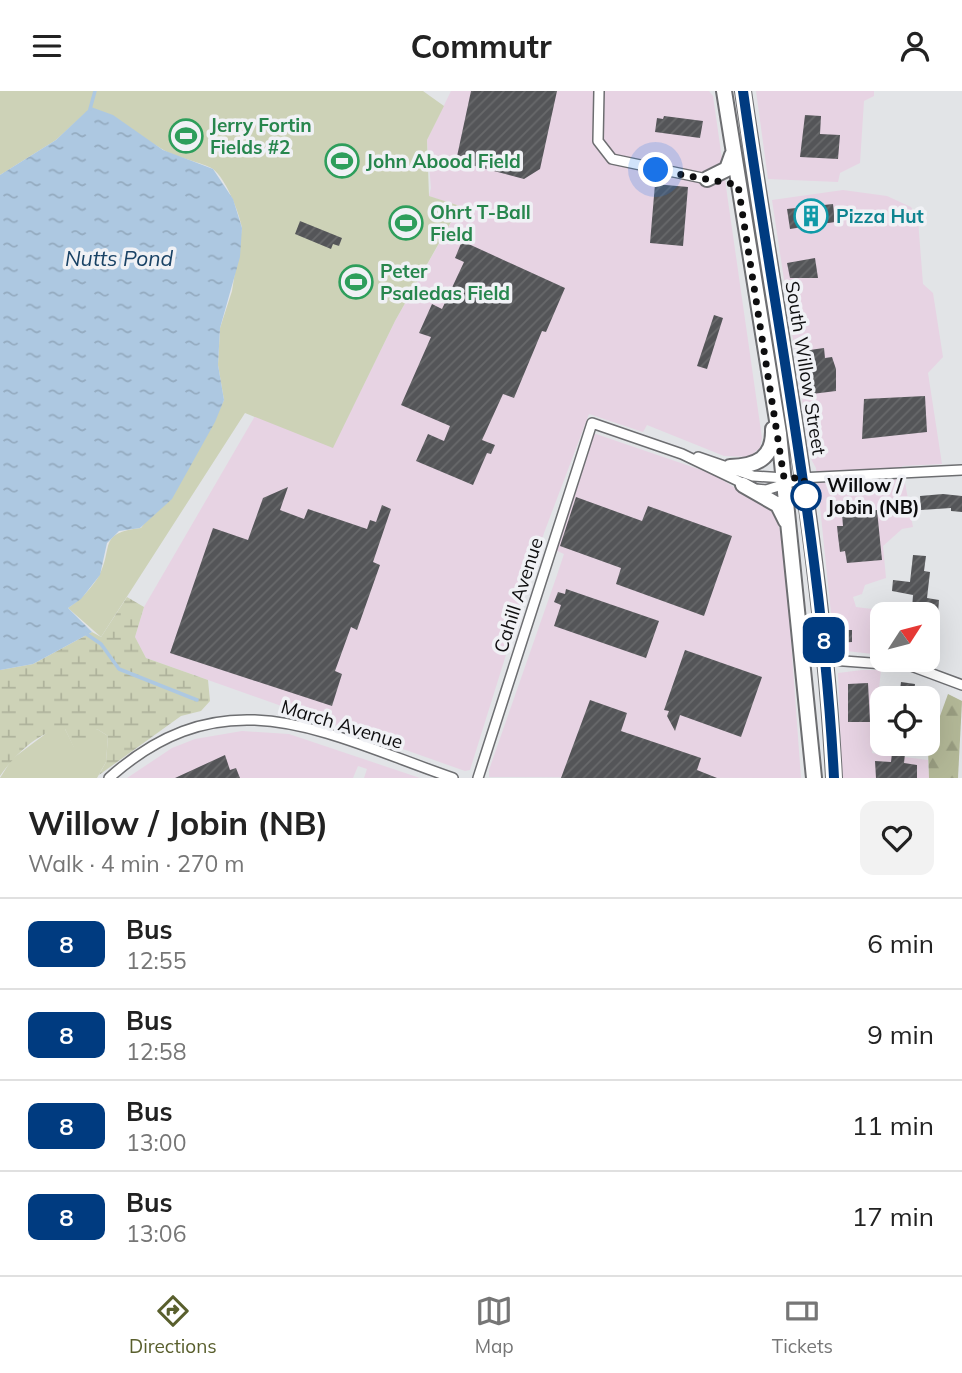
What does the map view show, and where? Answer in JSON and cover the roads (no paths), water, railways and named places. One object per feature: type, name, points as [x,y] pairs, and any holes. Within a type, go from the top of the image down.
[{"type":"main road","name":"South Willow Street","points":[[724,91],[785,482],[814,778]]},
{"type":"main road","name":"South Willow Street","points":[[743,91],[804,478],[827,661],[834,778]]},
{"type":"main road","points":[[707,179],[730,166],[732,147]]},
{"type":"main road","points":[[707,179],[738,185]]},
{"type":"main road","points":[[730,467],[756,464],[769,451],[773,435],[772,389]]},
{"type":"main road","points":[[743,485],[782,509],[791,540]]},
{"type":"street","points":[[599,91],[598,141],[611,159],[707,179]]},
{"type":"street","name":"Cahill Avenue","points":[[478,778],[592,423],[682,454]]},
{"type":"street","points":[[682,454],[743,485],[766,490],[804,478],[962,470]]},
{"type":"street","points":[[682,454],[753,476],[785,482]]},
{"type":"street","points":[[804,658],[874,661],[911,666],[962,685]]},
{"type":"street","name":"March Avenue","points":[[110,778],[149,747],[170,735],[194,726],[243,718],[292,723],[453,778]]},
{"type":"water","name":"Nutts Pond","points":[[91,107],[113,115],[163,150],[213,169],[233,199],[242,228],[240,257],[220,328],[218,365],[224,400],[215,422],[172,499],[140,528],[119,531],[107,543],[100,575],[81,599],[68,608],[92,632],[33,664],[0,670],[0,175],[56,140]]},
{"type":"waterway","points":[[90,109],[95,91]]},
{"type":"waterway","points":[[85,633],[101,644],[119,669],[197,700]]},
{"type":"place","name":"Jerry Fortin Fields #2","points":[[186,136]]},
{"type":"place","name":"John Abood Field","points":[[342,161]]},
{"type":"place","name":"Pizza Hut","points":[[811,216]]},
{"type":"place","name":"Ohrt T-Ball Field","points":[[406,223]]},
{"type":"place","name":"Peter Psaledas Field","points":[[356,282]]},
{"type":"place","name":"Willow / Jobin (NB)","points":[[806,496]]}]
